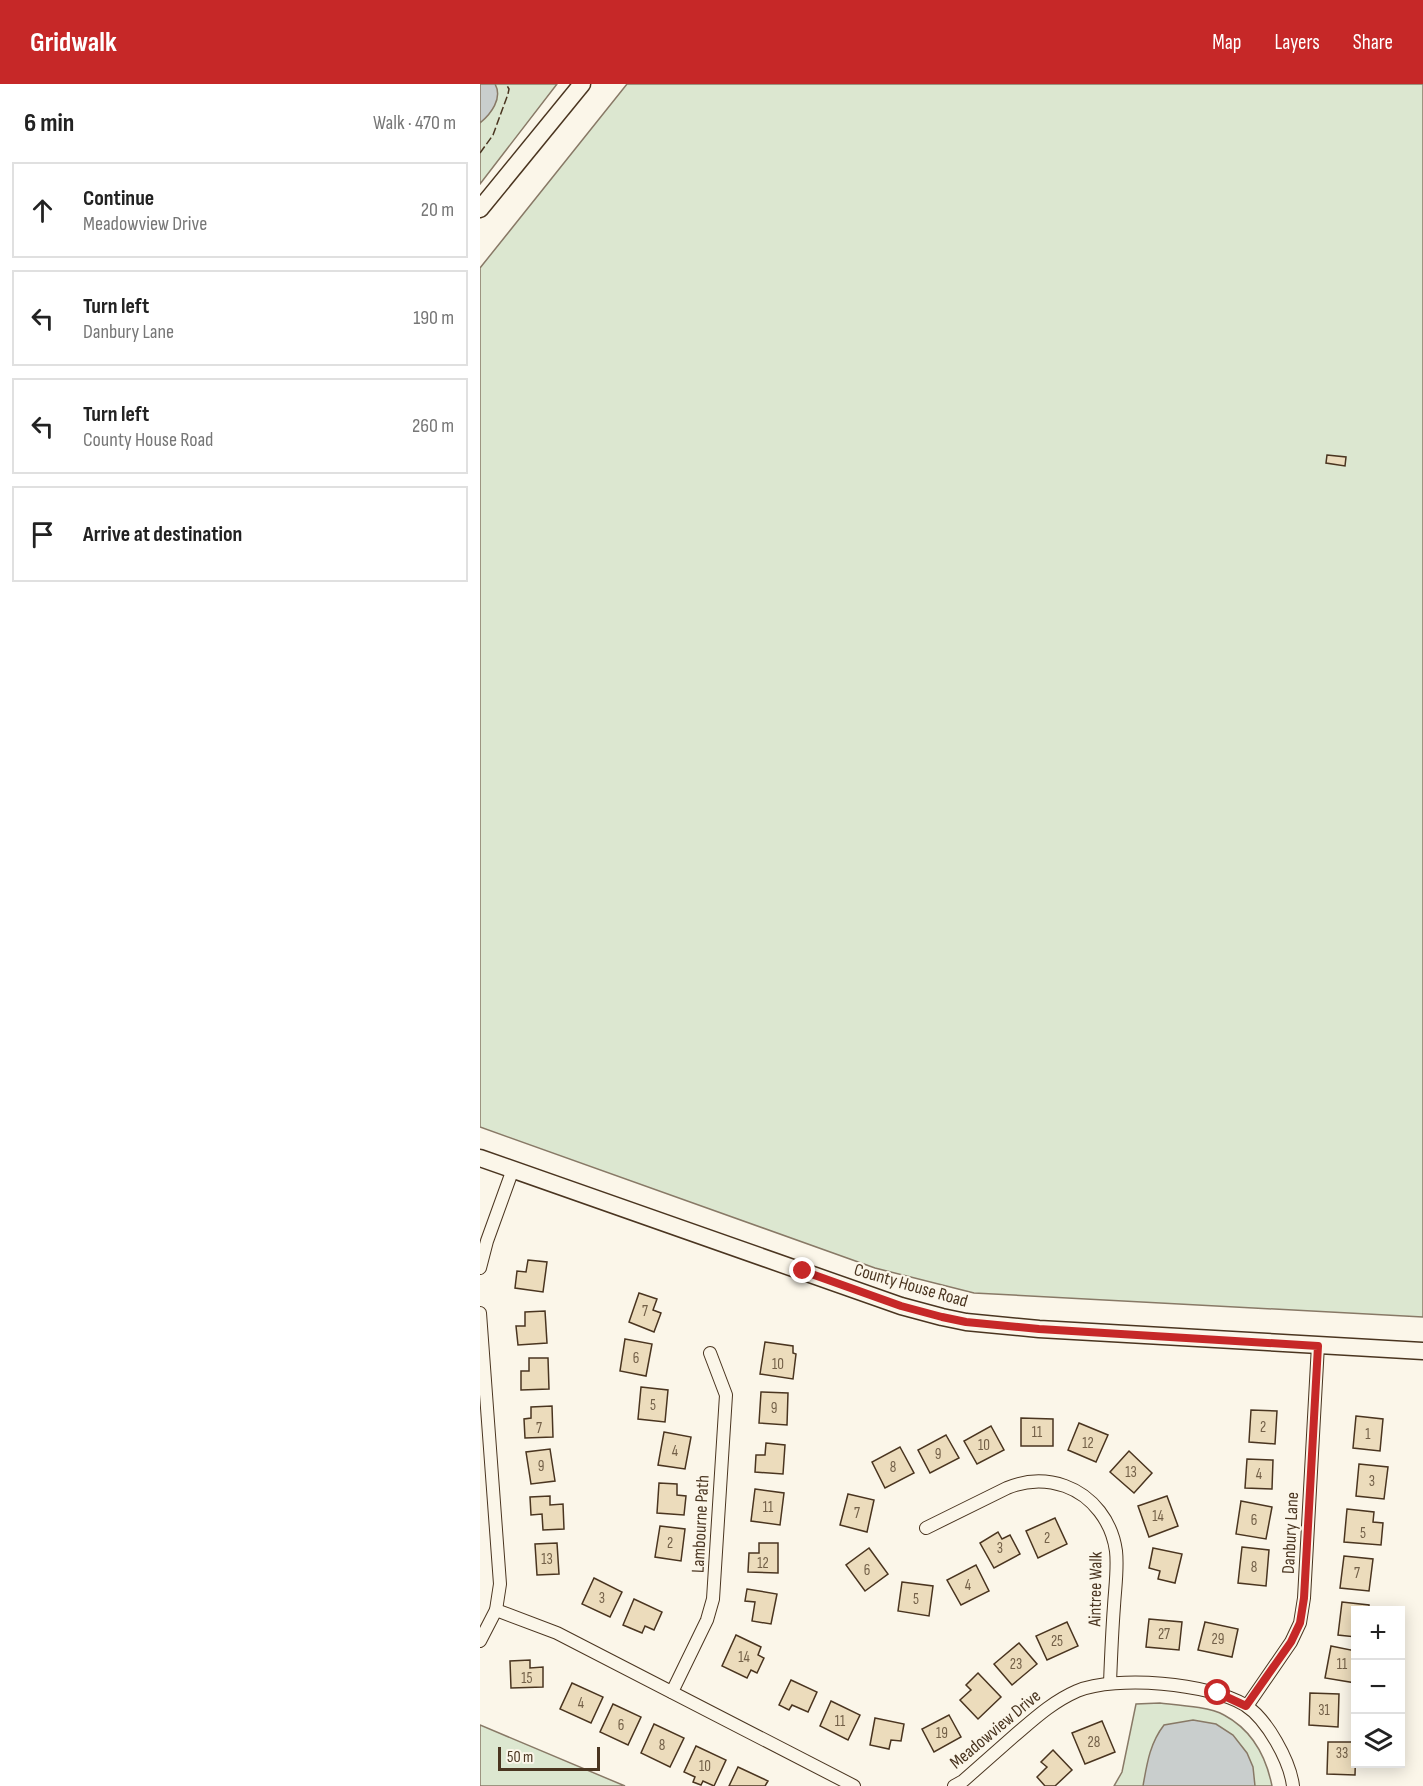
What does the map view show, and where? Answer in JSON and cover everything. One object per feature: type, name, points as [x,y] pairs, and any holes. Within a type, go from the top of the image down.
[{"type":"street","points":[[480,209],[582,84]]},
{"type":"street","name":"County House Road","points":[[480,1158],[901,1306],[966,1322],[1423,1351]]},
{"type":"street","points":[[480,1269],[487,1241],[513,1169]]},
{"type":"street","points":[[480,1312],[500,1584],[496,1610],[480,1641]]},
{"type":"street","name":"Danbury Lane","points":[[1246,1706],[1291,1642],[1300,1623],[1304,1598],[1318,1346]]},
{"type":"street","name":"Lambourne Path","points":[[672,1692],[707,1620],[713,1599],[726,1395],[710,1353]]},
{"type":"street","name":"Aintree Walk","points":[[926,1528],[1007,1488],[1031,1481],[1058,1484],[1073,1489],[1089,1500],[1108,1526],[1116,1552],[1110,1683]]},
{"type":"street","points":[[496,1610],[558,1633],[855,1786]]},
{"type":"street","name":"Meadowview Drive","points":[[954,1786],[963,1781],[1051,1704],[1079,1690],[1110,1683],[1143,1683],[1218,1693],[1246,1706],[1268,1728],[1284,1757],[1293,1786]]},
{"type":"green space","points":[[480,84],[557,84],[480,184]]},
{"type":"green space","points":[[627,84],[1423,84],[1423,1317],[974,1293],[875,1268],[480,1127],[480,268]]},
{"type":"green space","points":[[1160,1703],[1211,1710],[1234,1721],[1250,1736],[1262,1754],[1272,1786],[1114,1786],[1122,1772],[1136,1704]]},
{"type":"green space","points":[[480,1725],[625,1786],[480,1786]]},
{"type":"shaded area","points":[[480,84],[495,84],[498,95],[492,110],[480,123]]},
{"type":"shaded area","points":[[1193,1720],[1216,1724],[1233,1735],[1247,1753],[1253,1767],[1255,1786],[1143,1786],[1152,1746],[1164,1725]]},
{"type":"building","points":[[1327,455],[1346,457],[1345,466],[1326,463]]},
{"type":"building","points":[[528,1260],[547,1262],[543,1292],[515,1288],[517,1271],[526,1272]]},
{"type":"building","points":[[639,1293],[657,1299],[653,1310],[661,1313],[654,1332],[629,1322]]},
{"type":"building","points":[[545,1311],[547,1343],[518,1345],[516,1326],[525,1326],[525,1312]]},
{"type":"building","points":[[625,1339],[652,1344],[646,1376],[620,1371]]},
{"type":"building","points":[[765,1342],[793,1346],[793,1353],[796,1354],[793,1379],[760,1374]]},
{"type":"building","points":[[529,1358],[548,1358],[549,1389],[521,1390],[521,1371],[529,1371]]},
{"type":"building","points":[[641,1387],[668,1390],[665,1422],[638,1419]]},
{"type":"building","points":[[761,1392],[788,1393],[787,1425],[759,1423]]},
{"type":"building","points":[[552,1406],[553,1437],[525,1438],[524,1419],[531,1418],[531,1407]]},
{"type":"building","points":[[1251,1410],[1277,1411],[1275,1444],[1249,1442]]},
{"type":"building","points":[[1356,1416],[1383,1419],[1380,1451],[1353,1448]]},
{"type":"building","points":[[1021,1418],[1053,1419],[1053,1446],[1021,1446]]},
{"type":"building","points":[[1079,1423],[1108,1435],[1096,1462],[1068,1450]]},
{"type":"building","points":[[991,1426],[1004,1450],[977,1464],[964,1441]]},
{"type":"building","points":[[664,1432],[691,1437],[685,1469],[658,1465]]},
{"type":"building","points":[[946,1435],[959,1458],[930,1473],[918,1450]]},
{"type":"building","points":[[766,1443],[785,1445],[783,1474],[755,1472],[756,1455],[765,1455]]},
{"type":"building","points":[[900,1447],[914,1473],[885,1488],[872,1462]]},
{"type":"building","points":[[550,1449],[555,1481],[531,1484],[526,1452]]},
{"type":"building","points":[[1129,1451],[1152,1473],[1134,1493],[1110,1472]]},
{"type":"building","points":[[1247,1459],[1273,1460],[1272,1489],[1245,1488]]},
{"type":"building","points":[[1359,1464],[1388,1467],[1384,1499],[1356,1496]]},
{"type":"building","points":[[659,1483],[677,1484],[677,1495],[686,1496],[684,1515],[657,1513]]},
{"type":"building","points":[[755,1489],[784,1493],[780,1525],[751,1521]]},
{"type":"building","points":[[848,1494],[874,1500],[867,1532],[840,1525]]},
{"type":"building","points":[[550,1496],[550,1505],[563,1504],[564,1529],[543,1530],[542,1514],[531,1515],[530,1497]]},
{"type":"building","points":[[1167,1496],[1178,1526],[1149,1537],[1138,1506]]},
{"type":"building","points":[[1241,1501],[1272,1507],[1266,1539],[1236,1534]]},
{"type":"building","points":[[1347,1509],[1374,1512],[1373,1522],[1383,1523],[1381,1545],[1344,1542]]},
{"type":"building","points":[[1055,1518],[1067,1544],[1038,1558],[1026,1531]]},
{"type":"building","points":[[660,1526],[685,1529],[681,1561],[655,1557]]},
{"type":"building","points":[[998,1532],[1002,1539],[1010,1535],[1020,1554],[994,1568],[980,1543]]},
{"type":"building","points":[[557,1543],[559,1574],[537,1575],[535,1544]]},
{"type":"building","points":[[759,1543],[778,1543],[778,1573],[748,1572],[749,1553],[759,1553]]},
{"type":"building","points":[[1242,1547],[1269,1550],[1266,1586],[1238,1583]]},
{"type":"building","points":[[869,1548],[888,1574],[865,1591],[846,1565]]},
{"type":"building","points":[[1153,1548],[1182,1554],[1175,1583],[1158,1579],[1160,1571],[1149,1568]]},
{"type":"building","points":[[1344,1556],[1373,1559],[1369,1591],[1340,1588]]},
{"type":"building","points":[[976,1565],[989,1591],[961,1605],[947,1580]]},
{"type":"building","points":[[594,1578],[622,1592],[610,1617],[582,1604]]},
{"type":"building","points":[[902,1582],[933,1586],[929,1616],[898,1611]]},
{"type":"building","points":[[747,1589],[777,1594],[771,1624],[752,1621],[755,1602],[745,1601]]},
{"type":"building","points":[[634,1599],[662,1612],[654,1630],[645,1626],[642,1633],[623,1625]]},
{"type":"building","points":[[1342,1602],[1369,1605],[1351,1606],[1351,1636],[1338,1635]]},
{"type":"building","points":[[1149,1619],[1182,1622],[1179,1650],[1146,1647]]},
{"type":"building","points":[[1067,1622],[1078,1646],[1047,1660],[1036,1636]]},
{"type":"building","points":[[1205,1622],[1238,1629],[1232,1657],[1198,1650]]},
{"type":"building","points":[[736,1635],[761,1647],[758,1655],[764,1658],[757,1673],[751,1670],[747,1678],[722,1666]]},
{"type":"building","points":[[1019,1643],[1037,1664],[1012,1685],[994,1664]]},
{"type":"building","points":[[1331,1646],[1351,1650],[1351,1682],[1325,1678]]},
{"type":"building","points":[[530,1660],[530,1668],[543,1667],[543,1687],[511,1688],[510,1661]]},
{"type":"building","points":[[978,1673],[1001,1697],[978,1719],[960,1700],[971,1690],[966,1685]]},
{"type":"building","points":[[791,1680],[817,1692],[808,1712],[792,1705],[789,1710],[779,1705]]},
{"type":"building","points":[[572,1683],[603,1697],[591,1723],[560,1709]]},
{"type":"building","points":[[1310,1693],[1339,1694],[1338,1727],[1309,1725]]},
{"type":"building","points":[[831,1701],[860,1715],[848,1740],[820,1726]]},
{"type":"building","points":[[613,1704],[641,1717],[628,1745],[600,1732]]},
{"type":"building","points":[[949,1715],[961,1737],[934,1752],[922,1729]]},
{"type":"building","points":[[875,1718],[904,1724],[901,1741],[891,1740],[889,1749],[870,1745]]},
{"type":"building","points":[[1102,1721],[1115,1752],[1085,1764],[1072,1733]]},
{"type":"building","points":[[654,1724],[684,1738],[670,1767],[641,1753]]},
{"type":"building","points":[[1328,1742],[1351,1742],[1351,1768],[1355,1768],[1355,1775],[1327,1774]]},
{"type":"building","points":[[696,1746],[726,1760],[714,1786],[703,1781],[701,1785],[693,1782],[695,1777],[684,1772]]},
{"type":"building","points":[[1053,1750],[1072,1770],[1055,1786],[1045,1786],[1037,1777],[1047,1767],[1041,1762]]},
{"type":"building","points":[[738,1767],[768,1781],[765,1786],[729,1786]]},
{"type":"fence","points":[[480,153],[493,135],[508,94],[509,89],[506,84]]},
{"type":"route","points":[[803,1271],[901,1306],[966,1322],[1039,1329],[1318,1346],[1304,1598],[1300,1623],[1291,1642],[1246,1706],[1218,1693]]}]
